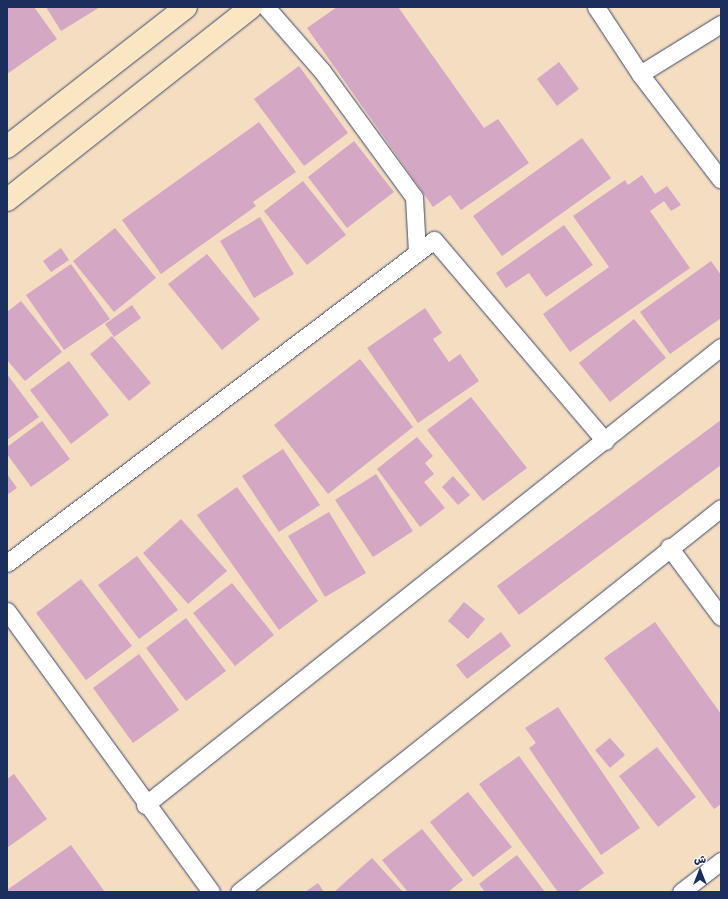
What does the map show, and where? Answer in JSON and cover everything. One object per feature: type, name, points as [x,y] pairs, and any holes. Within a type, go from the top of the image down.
[{"type":"street","points":[[7,147],[186,7]]},
{"type":"street","points":[[7,200],[251,7]]},
{"type":"street","points":[[266,7],[322,71],[414,197],[417,252]]},
{"type":"street","points":[[596,7],[640,74],[721,180]]},
{"type":"street","points":[[640,74],[721,24]]},
{"type":"street","points":[[7,563],[434,240],[605,441]]},
{"type":"street","points":[[146,805],[605,441],[721,347]]},
{"type":"street","points":[[239,892],[669,547],[721,508]]},
{"type":"street","points":[[669,547],[721,617]]},
{"type":"street","points":[[7,611],[146,805],[211,892]]},
{"type":"street","points":[[681,892],[721,861]]},
{"type":"building","points":[[7,7],[34,7],[57,39],[7,74]]},
{"type":"building","points":[[46,7],[100,7],[61,31]]},
{"type":"building","points":[[337,7],[398,7],[484,128],[498,119],[529,163],[461,210],[450,195],[433,207],[307,28]]},
{"type":"building","points":[[559,62],[579,89],[557,106],[537,79]]},
{"type":"building","points":[[299,66],[348,133],[304,166],[254,99]]},
{"type":"building","points":[[259,122],[296,172],[253,202],[256,206],[161,274],[122,220]]},
{"type":"building","points":[[582,138],[611,178],[502,256],[473,216]]},
{"type":"building","points":[[354,141],[394,192],[347,228],[308,177]]},
{"type":"building","points":[[642,175],[655,194],[667,186],[681,205],[671,211],[664,201],[650,211],[690,268],[570,352],[543,314],[609,267],[573,216],[625,180],[628,185]]},
{"type":"building","points":[[303,181],[346,235],[307,265],[264,211]]},
{"type":"building","points":[[260,217],[294,274],[254,298],[220,241]]},
{"type":"building","points":[[564,225],[593,265],[546,297],[529,273],[506,288],[496,273]]},
{"type":"building","points":[[115,228],[156,278],[114,312],[73,261]]},
{"type":"building","points":[[61,248],[69,260],[51,272],[43,261]]},
{"type":"building","points":[[207,254],[260,319],[222,350],[168,284]]},
{"type":"building","points":[[711,261],[721,275],[721,318],[670,354],[640,312]]},
{"type":"building","points":[[71,264],[110,319],[64,350],[26,295]]},
{"type":"building","points":[[21,301],[62,352],[25,381],[7,360],[7,312]]},
{"type":"building","points":[[132,305],[141,318],[114,337],[105,324]]},
{"type":"building","points":[[425,308],[442,333],[433,339],[449,362],[460,354],[479,381],[418,423],[367,348]]},
{"type":"building","points":[[634,319],[666,358],[610,402],[579,363]]},
{"type":"building","points":[[112,336],[151,383],[129,401],[90,354]]},
{"type":"building","points":[[360,359],[413,427],[328,494],[274,425]]},
{"type":"building","points":[[69,361],[109,415],[71,444],[30,390]]},
{"type":"building","points":[[7,374],[39,417],[7,440]]},
{"type":"building","points":[[471,397],[527,468],[483,501],[427,430]]},
{"type":"building","points":[[721,420],[721,465],[519,615],[497,586]]},
{"type":"building","points":[[42,421],[70,459],[31,487],[7,454],[7,447]]},
{"type":"building","points":[[417,437],[433,456],[425,463],[434,474],[424,482],[445,508],[420,527],[377,469]]},
{"type":"building","points":[[283,449],[320,505],[279,532],[242,476]]},
{"type":"building","points":[[7,474],[17,488],[7,495]]},
{"type":"building","points":[[376,474],[413,531],[373,557],[335,500]]},
{"type":"building","points":[[453,476],[470,495],[458,505],[442,487]]},
{"type":"building","points":[[237,487],[318,601],[279,630],[197,515]]},
{"type":"building","points":[[329,512],[366,573],[325,597],[288,536]]},
{"type":"building","points":[[181,519],[227,571],[188,604],[143,553]]},
{"type":"building","points":[[137,556],[178,610],[139,639],[98,585]]},
{"type":"building","points":[[81,579],[132,646],[86,680],[36,613]]},
{"type":"building","points":[[232,583],[274,635],[235,666],[193,613]]},
{"type":"building","points":[[464,602],[485,619],[468,639],[448,621]]},
{"type":"building","points":[[186,618],[226,671],[186,701],[146,648]]},
{"type":"building","points":[[655,622],[721,714],[721,804],[714,809],[604,658]]},
{"type":"building","points":[[501,632],[511,646],[467,679],[456,665]]},
{"type":"building","points":[[139,654],[179,710],[133,743],[93,688]]},
{"type":"building","points":[[558,707],[640,828],[601,855],[529,748],[536,743],[525,728]]},
{"type":"building","points":[[610,738],[625,755],[610,768],[595,750]]},
{"type":"building","points":[[657,747],[696,797],[658,827],[619,776]]},
{"type":"building","points":[[519,756],[604,873],[577,892],[558,892],[479,784]]},
{"type":"building","points":[[14,774],[47,819],[7,848],[7,779]]},
{"type":"building","points":[[468,792],[512,847],[473,877],[430,822]]},
{"type":"building","points":[[422,829],[463,880],[448,892],[408,892],[382,860]]},
{"type":"building","points":[[71,845],[105,892],[7,892],[7,890]]},
{"type":"building","points":[[517,855],[545,892],[485,892],[479,884]]},
{"type":"building","points":[[372,858],[403,892],[334,892]]},
{"type":"building","points":[[318,883],[324,892],[305,892]]}]
